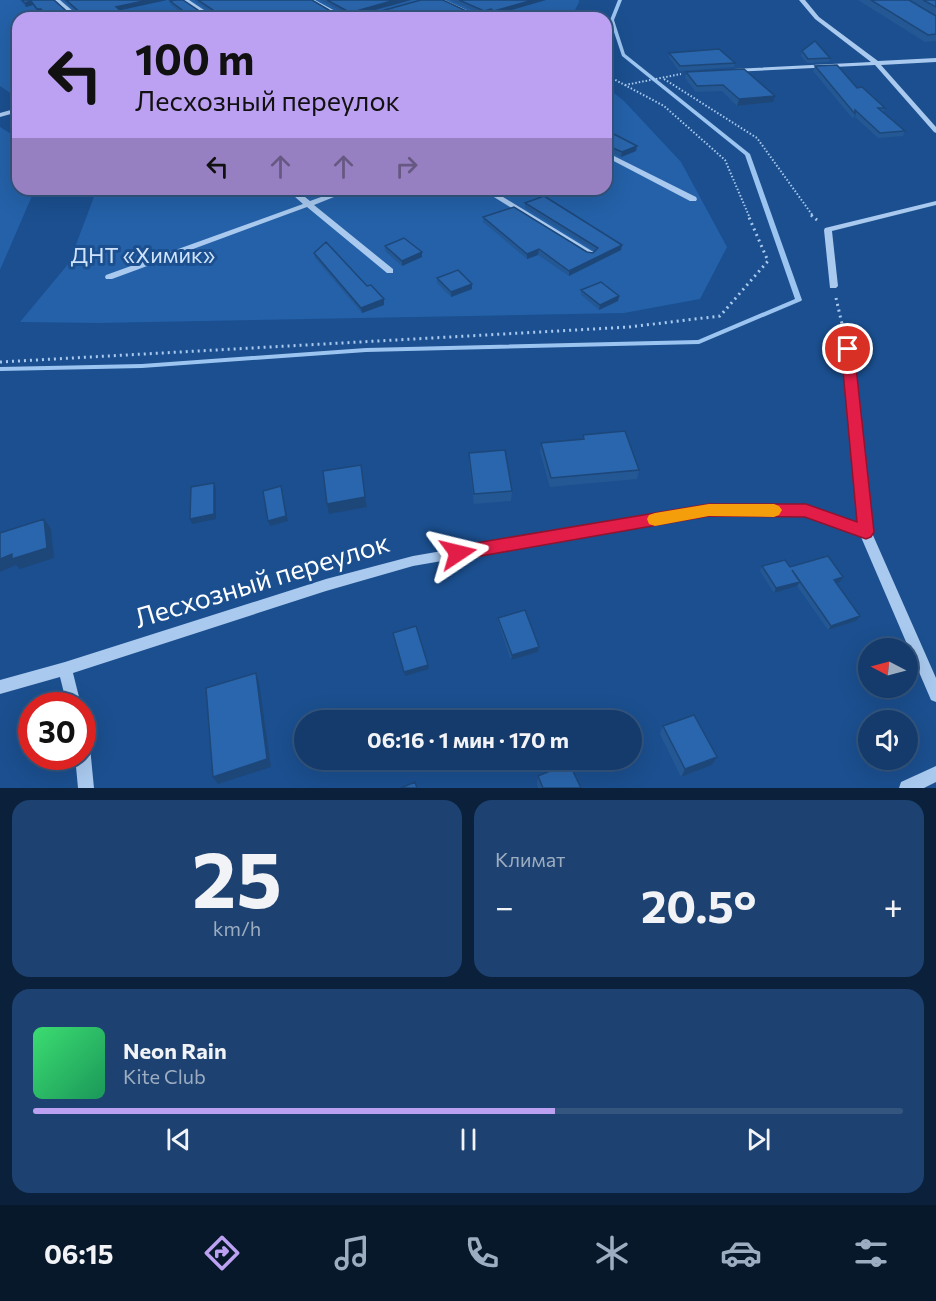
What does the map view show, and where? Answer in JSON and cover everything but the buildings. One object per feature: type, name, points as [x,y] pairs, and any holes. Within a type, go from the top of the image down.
[{"type":"street","points":[[57,0],[71,12]]},
{"type":"street","points":[[185,0],[204,12]]},
{"type":"street","points":[[311,0],[334,12]]},
{"type":"street","points":[[441,0],[468,12]]},
{"type":"street","points":[[802,0],[817,18],[876,63],[936,131]]},
{"type":"street","points":[[727,72],[936,60]]},
{"type":"street","points":[[612,157],[693,199]]},
{"type":"street","points":[[298,195],[390,271]]},
{"type":"street","points":[[109,277],[335,195]]},
{"type":"street","points":[[495,195],[591,254]]},
{"type":"street","points":[[833,286],[828,230],[936,203]]},
{"type":"street","points":[[848,349],[866,532],[936,695]]},
{"type":"street","name":"Лесхозный переулок","points":[[0,687],[65,669],[326,585],[413,561],[709,510],[806,510],[866,532]]},
{"type":"street","points":[[65,669],[71,692]]},
{"type":"street","points":[[84,770],[86,788]]},
{"type":"street","points":[[913,787],[936,774]]},
{"type":"path","points":[[625,85],[681,74]]},
{"type":"path","points":[[0,362],[629,327],[720,316],[768,261],[725,160],[664,106],[612,78]]},
{"type":"path","points":[[664,79],[757,138],[807,211],[828,230]]},
{"type":"path","points":[[833,286],[848,349]]},
{"type":"green space","points":[[0,0],[579,0],[574,12],[12,12],[12,94],[0,86]]},
{"type":"green space","name":"ДНТ «Химик»","points":[[612,92],[624,101],[681,162],[727,247],[700,299],[624,313],[99,323],[20,322],[69,263],[95,195],[612,195]]},
{"type":"green space","points":[[0,127],[12,134],[12,195],[32,195],[0,270]]},
{"type":"waterway","points":[[0,369],[142,366],[366,350],[699,342],[799,300],[747,154],[623,55],[612,20],[620,0]]},
{"type":"slow traffic","points":[[655,519],[709,510],[774,510]]},
{"type":"route","points":[[458,553],[709,510],[806,510],[866,532],[848,349]]}]
